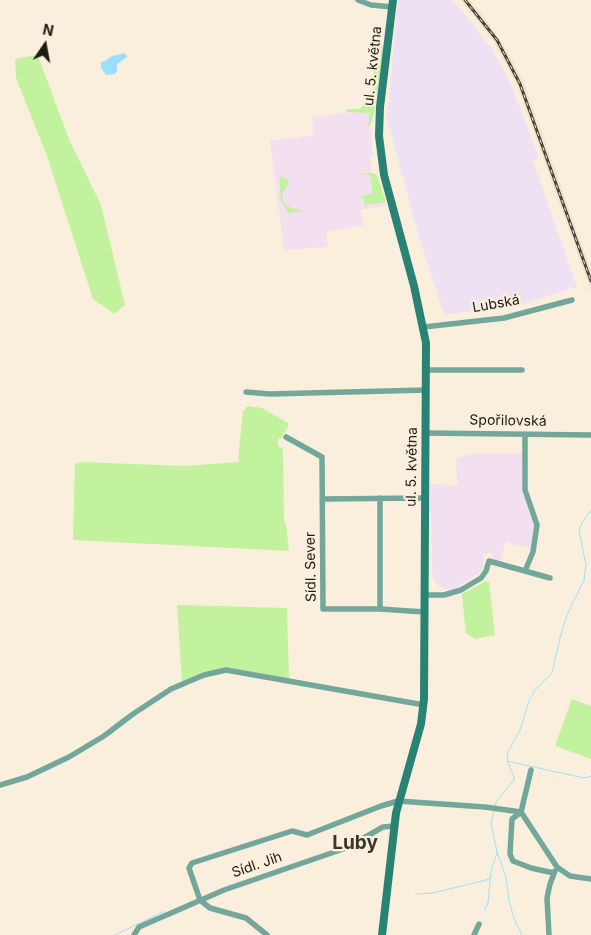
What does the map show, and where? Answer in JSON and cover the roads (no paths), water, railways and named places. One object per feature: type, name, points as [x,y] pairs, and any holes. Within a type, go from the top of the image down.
[{"type":"street","points":[[358,0],[371,5],[392,4]]},
{"type":"street","name":"ul. 5. května","points":[[382,935],[398,801],[421,724],[424,705],[426,370],[424,327],[384,175],[379,144],[379,118],[392,4]]},
{"type":"street","name":"Lubská","points":[[424,327],[504,318],[572,300]]},
{"type":"street","points":[[426,370],[522,370]]},
{"type":"street","points":[[246,392],[270,394],[426,390]]},
{"type":"street","name":"Spořilovská","points":[[425,433],[591,435]]},
{"type":"street","points":[[525,434],[524,490],[537,524],[533,552],[525,571]]},
{"type":"street","name":"Sídl. Sever","points":[[286,437],[322,457],[323,609],[380,609],[424,612]]},
{"type":"street","points":[[380,498],[380,609]]},
{"type":"street","points":[[322,499],[424,498]]},
{"type":"street","points":[[424,594],[444,595],[461,590],[481,578],[486,571],[489,561],[550,578]]},
{"type":"street","points":[[0,785],[27,777],[69,757],[104,736],[171,689],[204,674],[226,670],[424,705]]},
{"type":"street","points":[[531,770],[521,812],[556,870]]},
{"type":"street","points":[[267,935],[246,918],[210,908],[200,900],[189,868],[192,863],[292,831],[308,835],[398,801],[521,812]]},
{"type":"street","points":[[521,812],[512,819],[510,854],[513,861],[531,868],[556,870],[570,876],[591,879]]},
{"type":"street","name":"Sídl. Jih","points":[[134,935],[139,927],[200,900],[252,879],[346,848],[382,827],[394,826]]},
{"type":"street","points":[[549,935],[547,898],[556,870]]},
{"type":"street","points":[[474,935],[480,924]]},
{"type":"water","points":[[125,53],[127,57],[117,64],[115,74],[106,75],[101,68],[101,62],[112,56]]},
{"type":"waterway","points":[[495,807],[496,802],[514,780],[507,761],[508,752],[520,730],[529,701],[535,690],[552,673],[567,615],[584,580],[586,565],[579,531],[591,510]]},
{"type":"waterway","points":[[507,761],[584,778],[591,776]]},
{"type":"waterway","points":[[494,811],[491,823],[497,852],[506,877],[509,901],[515,921],[522,935]]},
{"type":"waterway","points":[[485,910],[488,903],[491,872],[497,852]]},
{"type":"waterway","points":[[416,894],[433,893],[490,879]]},
{"type":"waterway","points":[[115,935],[163,912]]},
{"type":"railway","points":[[465,0],[497,40],[520,84],[591,281]]},
{"type":"district","name":"Luby","points":[[355,843]]}]
